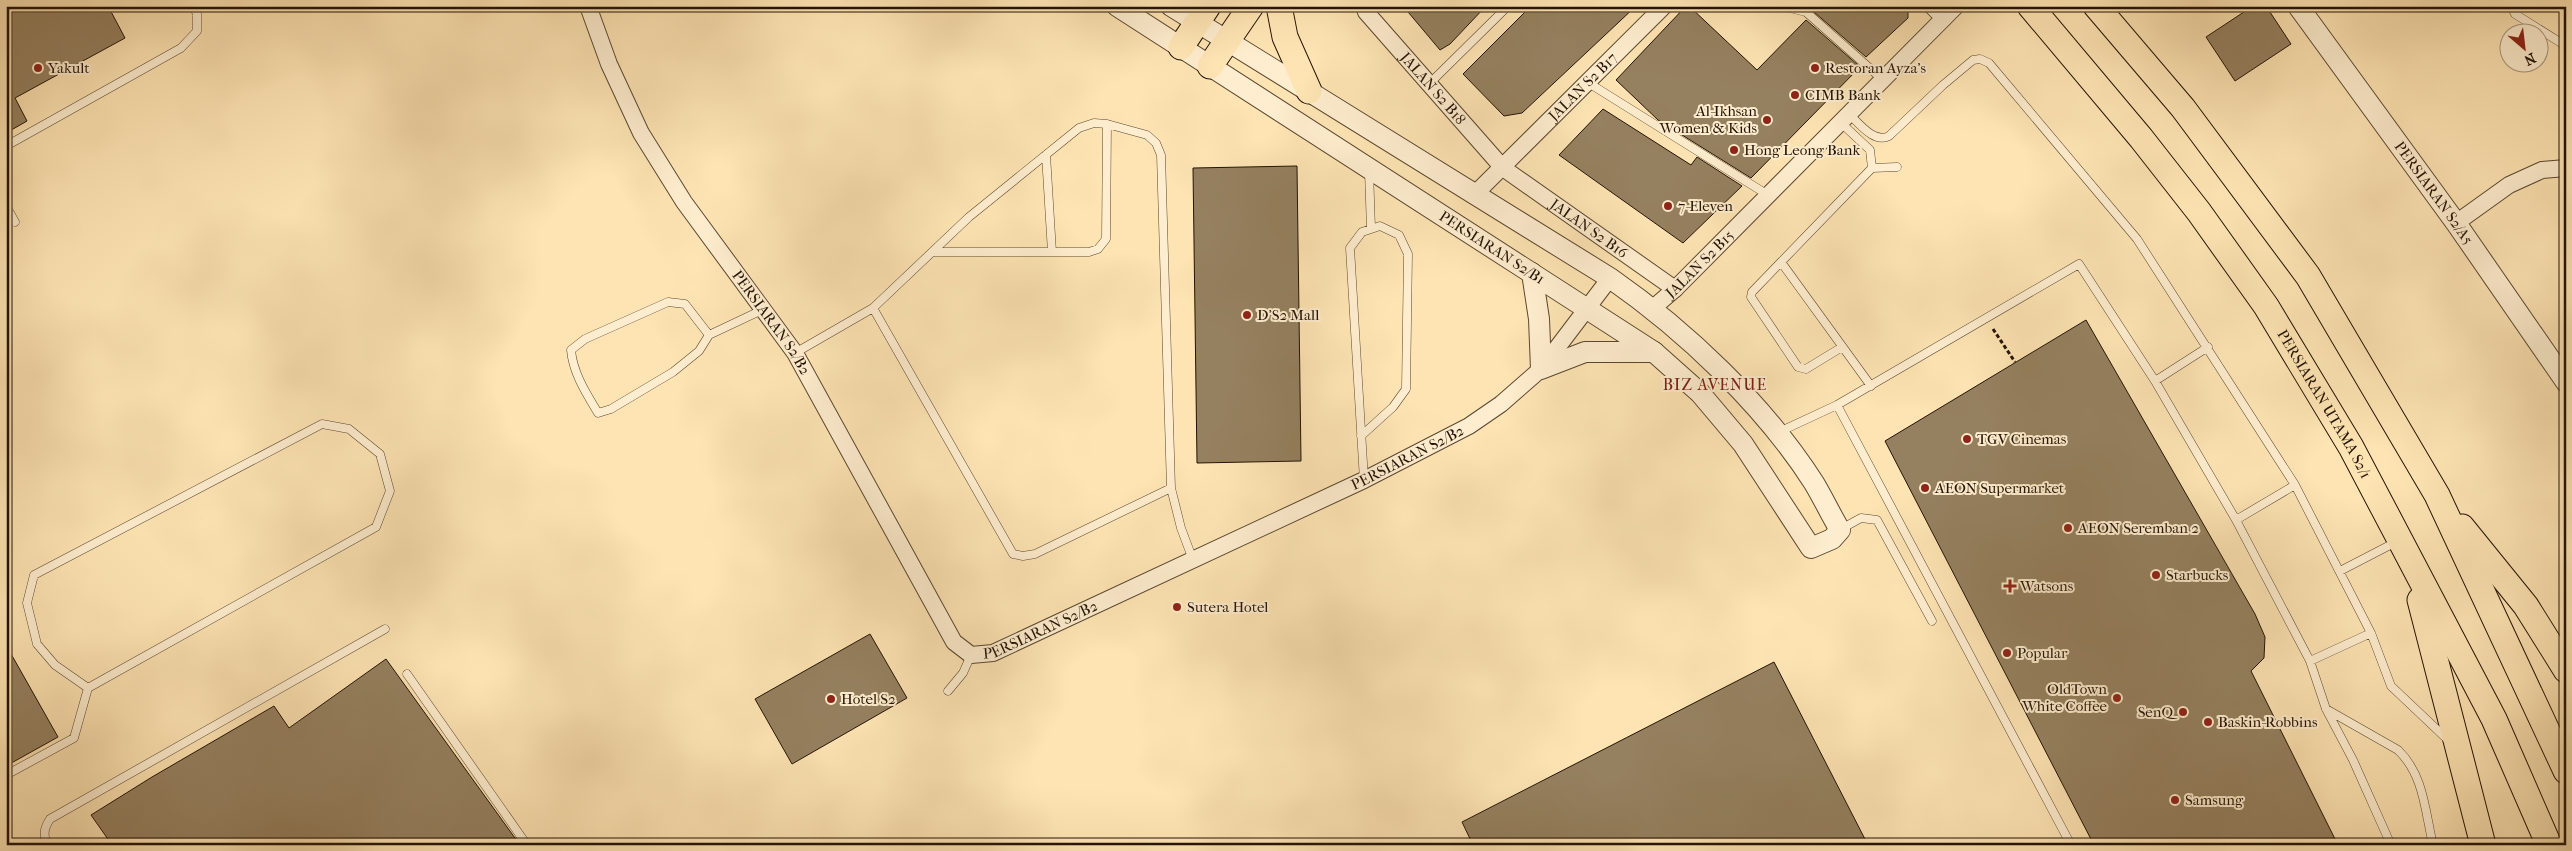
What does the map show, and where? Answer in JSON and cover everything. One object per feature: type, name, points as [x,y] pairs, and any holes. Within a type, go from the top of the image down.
[{"type":"main road","points":[[1210,66],[1251,6]]},
{"type":"main road","points":[[1279,6],[1285,37],[1309,91]]},
{"type":"main road","name":"PERSIARAN UTAMA S2/1","points":[[2030,6],[2147,146],[2199,212],[2266,306],[2351,448],[2405,550],[2494,719],[2550,845]]},
{"type":"main road","points":[[2096,6],[2182,108],[2308,276],[2437,495],[2566,771]]},
{"type":"main road","points":[[1181,47],[1203,14]]},
{"type":"main road","points":[[2437,495],[2526,606],[2566,670]]},
{"type":"main road","points":[[2405,550],[2483,845]]},
{"type":"street","name":"PERSIARAN S2/B2","points":[[588,6],[609,64],[641,132],[684,202],[796,353],[954,642],[972,656],[992,652],[1193,560],[1364,480],[1469,426],[1501,404],[1541,369],[1610,278]]},
{"type":"street","name":"PERSIARAN S2/B1","points":[[1118,6],[1654,352],[1700,393],[1743,444],[1811,548],[1832,539],[1840,530]]},
{"type":"street","points":[[1171,6],[1203,14],[1227,41],[1610,278],[1653,308],[1729,381],[1777,433],[1813,483],[1840,530]]},
{"type":"street","name":"JALAN S2 B18","points":[[1364,6],[1366,12],[1503,168]]},
{"type":"street","name":"JALAN S2 B17","points":[[1475,194],[1664,6]]},
{"type":"street","points":[[1932,6],[1944,18]]},
{"type":"street","name":"JALAN S2 B15","points":[[1653,308],[1675,289],[1956,6]]},
{"type":"street","name":"PERSIARAN S2/A5","points":[[2298,6],[2456,223],[2566,382]]},
{"type":"street","name":"JALAN S2 B16","points":[[1503,168],[1675,289]]},
{"type":"street","points":[[2456,223],[2509,185],[2542,170],[2566,168]]},
{"type":"street","points":[[1532,273],[1539,319],[1541,369],[1585,352],[1654,352]]},
{"type":"lane","points":[[6,146],[182,48],[197,31],[197,14],[193,6]]},
{"type":"lane","points":[[1429,84],[1508,6]]},
{"type":"lane","points":[[1782,6],[1806,12],[1882,79]]},
{"type":"lane","points":[[2511,6],[2515,14],[2566,46]]},
{"type":"lane","points":[[1844,117],[1875,138],[1883,139],[1889,136],[1943,85],[1973,60],[1980,59],[1989,63],[2137,239],[2295,485],[2371,633],[2391,686],[2458,749]]},
{"type":"lane","points":[[1587,82],[1768,195]]},
{"type":"lane","points":[[1844,117],[1870,150],[1872,168]]},
{"type":"lane","points":[[796,353],[874,308],[969,217],[1080,128],[1094,123],[1107,124],[1147,135],[1156,143],[1162,155],[1171,488],[1181,528],[1193,560]]},
{"type":"lane","points":[[934,252],[1089,252],[1098,249],[1106,239],[1107,124]]},
{"type":"lane","points":[[1046,155],[1052,252]]},
{"type":"lane","points":[[1842,346],[1806,369],[1798,367],[1751,297],[1752,292],[1872,168],[1897,167]]},
{"type":"lane","points":[[1369,168],[1371,229]]},
{"type":"lane","points":[[6,206],[16,222]]},
{"type":"lane","points":[[1361,436],[1393,407],[1406,389],[1408,254],[1399,235],[1380,226],[1362,232],[1350,248],[1361,436],[1364,480]]},
{"type":"lane","points":[[1781,262],[1871,386]]},
{"type":"lane","points":[[1777,433],[1838,406],[2079,264],[2155,381],[2236,520],[2310,661],[2326,709],[2353,760],[2391,845]]},
{"type":"lane","points":[[709,336],[685,304],[668,302],[585,340],[571,350],[572,358],[580,383],[598,413],[611,409],[674,372],[699,351],[709,336],[765,309]]},
{"type":"lane","points":[[874,308],[1012,554],[1023,556],[1035,554],[1171,488]]},
{"type":"lane","points":[[2155,381],[2208,347]]},
{"type":"lane","points":[[1838,406],[2071,845]]},
{"type":"lane","points":[[6,775],[74,738],[88,688],[376,527],[390,491],[380,454],[349,429],[322,424],[34,575],[26,603],[36,644],[55,664],[88,688]]},
{"type":"lane","points":[[2236,520],[2295,485]]},
{"type":"lane","points":[[1840,530],[1861,518],[1877,520],[1932,621]]},
{"type":"lane","points":[[2340,572],[2405,550]]},
{"type":"lane","points":[[47,845],[44,838],[45,827],[50,819],[385,629]]},
{"type":"lane","points":[[2310,661],[2371,633]]},
{"type":"lane","points":[[948,691],[963,673],[972,656]]},
{"type":"lane","points":[[407,674],[527,845]]},
{"type":"lane","points":[[2326,709],[2398,750],[2408,759],[2417,773],[2433,845]]},
{"type":"path","points":[[1986,318],[2015,362]]},
{"type":"building","name":"Yakult","points":[[6,6],[108,6],[125,38],[15,98],[27,121],[6,133]]},
{"type":"building","points":[[1403,6],[1486,6],[1450,44],[1440,50]]},
{"type":"building","points":[[1531,6],[1636,6],[1522,113],[1504,116],[1463,74]]},
{"type":"building","points":[[1686,6],[1689,6],[1757,70],[1806,20],[1858,65],[1855,67],[1858,69],[1751,178],[1658,120],[1616,80]]},
{"type":"building","points":[[1820,6],[1908,6],[1908,18],[1866,57],[1814,12]]},
{"type":"building","points":[[2253,6],[2266,6],[2291,44],[2235,81],[2206,37]]},
{"type":"building","points":[[1603,109],[1691,165],[1697,157],[1742,186],[1683,243],[1559,155]]},
{"type":"building","name":"D'S2 Mall","points":[[1297,166],[1301,461],[1197,463],[1193,168]]},
{"type":"building","name":"AEON Seremban 2","points":[[2086,320],[2255,614],[2265,637],[2264,658],[2251,671],[2338,845],[2094,845],[1885,441]]},
{"type":"building","name":"Hotel S2","points":[[870,634],[907,698],[792,764],[755,699]]},
{"type":"building","points":[[6,645],[58,737],[6,766]]},
{"type":"building","points":[[386,659],[520,845],[112,845],[91,815],[274,706],[289,728]]},
{"type":"building","points":[[1774,662],[1868,845],[1473,845],[1462,822]]},
{"type":"place","name":"Yakult","points":[[38,68]]},
{"type":"place","name":"Restoran Ayza's","points":[[1815,68]]},
{"type":"place","name":"CIMB Bank","points":[[1795,95]]},
{"type":"place","name":"Al-Ikhsan Women & Kids","points":[[1767,120]]},
{"type":"place","name":"Hong Leong Bank","points":[[1734,150]]},
{"type":"place","name":"7-Eleven","points":[[1668,206]]},
{"type":"place","name":"D'S2 Mall","points":[[1247,315]]},
{"type":"place","name":"TGV Cinemas","points":[[1967,439]]},
{"type":"place","name":"AEON Supermarket","points":[[1925,488]]},
{"type":"place","name":"AEON Seremban 2","points":[[2068,528]]},
{"type":"place","name":"Starbucks","points":[[2156,575]]},
{"type":"place","name":"Watsons","points":[[2010,586]]},
{"type":"place","name":"Sutera Hotel","points":[[1177,607]]},
{"type":"place","name":"Popular","points":[[2007,653]]},
{"type":"place","name":"OldTown White Coffee","points":[[2117,698]]},
{"type":"place","name":"Hotel S2","points":[[831,699]]},
{"type":"place","name":"SenQ","points":[[2183,712]]},
{"type":"place","name":"Baskin-Robbins","points":[[2208,722]]},
{"type":"place","name":"Samsung","points":[[2175,800]]},
{"type":"district","name":"BIZ AVENUE","points":[[1715,384]]}]
